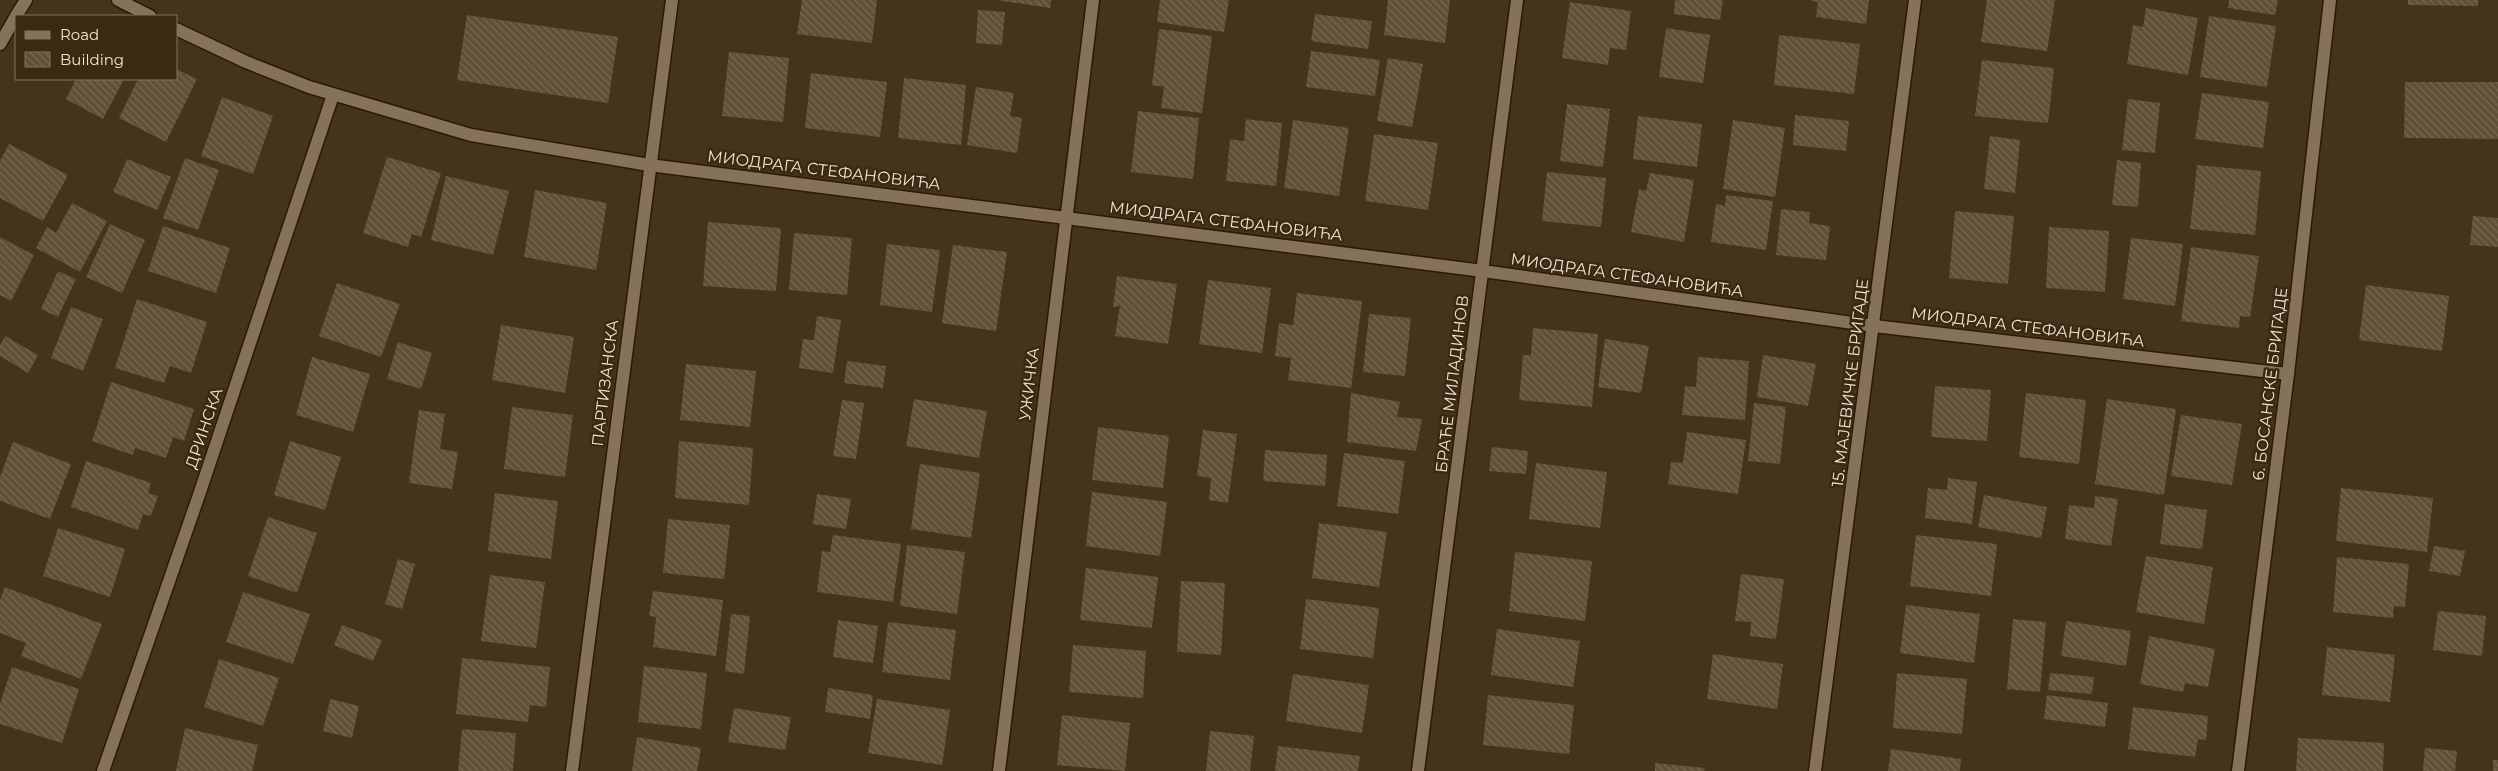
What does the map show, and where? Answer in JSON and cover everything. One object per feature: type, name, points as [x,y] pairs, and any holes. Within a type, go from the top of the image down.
[{"type":"street","points":[[17,15],[26,0]]},
{"type":"street","points":[[118,0],[148,15]]},
{"type":"street","name":"ПАРТИЗАНСКА","points":[[572,771],[649,165],[672,0]]},
{"type":"street","name":"УЖИЧКА","points":[[999,771],[1092,0]]},
{"type":"street","name":"БРАЋЕ МИЛАДИНОВ","points":[[1418,771],[1517,0]]},
{"type":"street","name":"15. МАЈЕВИЧКЕ БРИГАДЕ","points":[[1815,771],[1915,0]]},
{"type":"street","name":"6. БОСАНСКЕ БРИГАДЕ","points":[[2238,771],[2288,374],[2330,0]]},
{"type":"street","points":[[0,44],[15,18]]},
{"type":"street","name":"МИОДРАГА СТЕФАНОВИЋА","points":[[178,30],[246,62],[333,95],[471,135],[649,165],[1066,216],[1483,271],[1874,326],[2288,374]]},
{"type":"street","name":"ДРИНСКА","points":[[103,771],[203,482],[333,95]]},
{"type":"building","points":[[802,0],[877,0],[872,43],[797,34]]},
{"type":"building","points":[[997,0],[1051,0],[1050,8]]},
{"type":"building","points":[[1160,0],[1229,0],[1224,32],[1157,22]]},
{"type":"building","points":[[1388,0],[1450,0],[1445,43],[1384,35]]},
{"type":"building","points":[[1675,0],[1723,0],[1720,20],[1674,14]]},
{"type":"building","points":[[1809,0],[1869,0],[1866,24],[1816,17],[1818,2]]},
{"type":"building","points":[[1987,0],[2055,0],[2047,51],[1981,42]]},
{"type":"building","points":[[2229,0],[2278,0],[2275,15],[2228,8]]},
{"type":"building","points":[[2408,0],[2478,0],[2478,6],[2408,5]]},
{"type":"building","points":[[1570,2],[1631,11],[1626,50],[1610,48],[1608,65],[1562,58]]},
{"type":"building","points":[[2146,8],[2198,18],[2188,75],[2127,64],[2133,25],[2143,27]]},
{"type":"building","points":[[978,10],[1005,12],[1002,45],[976,43]]},
{"type":"building","points":[[1315,14],[1372,21],[1368,49],[1311,41]]},
{"type":"building","points":[[467,15],[618,37],[608,103],[457,80]]},
{"type":"building","points":[[2209,16],[2276,26],[2267,87],[2200,77]]},
{"type":"building","points":[[1666,28],[1710,35],[1703,83],[1659,77]]},
{"type":"building","points":[[1159,29],[1212,36],[1202,113],[1161,108],[1164,87],[1152,85]]},
{"type":"building","points":[[1779,35],[1860,44],[1854,94],[1774,85]]},
{"type":"building","points":[[1311,51],[1380,60],[1375,96],[1306,87]]},
{"type":"building","points":[[729,52],[789,58],[783,122],[722,116]]},
{"type":"building","points":[[1388,58],[1423,64],[1412,127],[1377,121]]},
{"type":"building","points":[[1982,60],[2054,68],[2048,123],[1975,116]]},
{"type":"building","points":[[178,70],[197,79],[166,142],[119,118],[138,80],[178,80]]},
{"type":"building","points":[[811,73],[887,82],[880,137],[805,128]]},
{"type":"building","points":[[904,78],[966,85],[961,145],[898,138]]},
{"type":"building","points":[[76,80],[123,80],[103,119],[66,99]]},
{"type":"building","points":[[2405,82],[2498,82],[2498,139],[2404,138]]},
{"type":"building","points":[[976,87],[1014,93],[1010,116],[1022,118],[1017,153],[967,145]]},
{"type":"building","points":[[2202,93],[2269,102],[2263,148],[2195,139]]},
{"type":"building","points":[[222,97],[273,116],[253,174],[201,156]]},
{"type":"building","points":[[2128,99],[2160,103],[2155,153],[2122,150]]},
{"type":"building","points":[[1567,104],[1610,109],[1603,167],[1560,161]]},
{"type":"building","points":[[1138,111],[1199,118],[1193,179],[1131,172]]},
{"type":"building","points":[[1795,115],[1849,121],[1846,151],[1793,145]]},
{"type":"building","points":[[1638,116],[1702,124],[1697,167],[1633,159]]},
{"type":"building","points":[[1246,119],[1282,123],[1276,186],[1226,181],[1230,139],[1244,141]]},
{"type":"building","points":[[1293,120],[1349,128],[1339,196],[1284,188]]},
{"type":"building","points":[[1733,120],[1785,128],[1775,197],[1723,189]]},
{"type":"building","points":[[1374,134],[1438,143],[1428,210],[1365,201]]},
{"type":"building","points":[[1990,136],[2020,140],[2015,193],[1984,189]]},
{"type":"building","points":[[9,144],[68,175],[43,221],[0,198],[0,161]]},
{"type":"building","points":[[387,157],[441,173],[421,237],[412,234],[408,247],[363,233]]},
{"type":"building","points":[[185,158],[219,170],[198,230],[163,218]]},
{"type":"building","points":[[127,159],[171,177],[157,210],[113,192]]},
{"type":"building","points":[[2117,160],[2141,163],[2138,207],[2112,205]]},
{"type":"building","points":[[2197,165],[2261,171],[2255,235],[2190,229]]},
{"type":"building","points":[[1547,172],[1606,178],[1601,227],[1542,221]]},
{"type":"building","points":[[1650,173],[1694,180],[1684,242],[1631,232],[1639,189],[1646,191]]},
{"type":"building","points":[[446,176],[509,191],[493,255],[431,240]]},
{"type":"building","points":[[535,190],[607,203],[596,270],[524,257]]},
{"type":"building","points":[[1726,195],[1773,201],[1766,250],[1711,242],[1716,204],[1725,206]]},
{"type":"building","points":[[72,203],[107,221],[80,272],[36,248],[47,227],[56,233]]},
{"type":"building","points":[[1781,209],[1810,212],[1809,223],[1830,226],[1826,260],[1776,255]]},
{"type":"building","points":[[1955,211],[2014,216],[2008,284],[1949,278]]},
{"type":"building","points":[[2473,216],[2498,218],[2498,247],[2470,245]]},
{"type":"building","points":[[708,222],[781,228],[776,291],[703,286]]},
{"type":"building","points":[[110,224],[145,240],[122,293],[86,277]]},
{"type":"building","points":[[163,226],[230,248],[216,293],[148,271]]},
{"type":"building","points":[[2049,227],[2109,231],[2105,292],[2046,288]]},
{"type":"building","points":[[794,233],[852,238],[847,295],[789,290]]},
{"type":"building","points":[[0,237],[34,255],[11,301],[0,295]]},
{"type":"building","points":[[2131,238],[2183,244],[2175,306],[2123,299]]},
{"type":"building","points":[[887,244],[940,250],[932,312],[880,305]]},
{"type":"building","points":[[953,245],[1007,252],[996,331],[942,323]]},
{"type":"building","points":[[2191,247],[2259,256],[2250,317],[2240,316],[2239,328],[2181,321]]},
{"type":"building","points":[[58,271],[76,279],[58,317],[41,309]]},
{"type":"building","points":[[1117,276],[1177,284],[1168,344],[1115,336],[1120,306],[1113,307]]},
{"type":"building","points":[[1208,280],[1271,288],[1262,353],[1199,344]]},
{"type":"building","points":[[337,283],[400,304],[381,357],[319,336]]},
{"type":"building","points":[[2366,285],[2449,296],[2442,351],[2359,340]]},
{"type":"building","points":[[1297,293],[1362,301],[1351,388],[1288,380],[1291,358],[1275,356],[1279,323],[1293,325]]},
{"type":"building","points":[[137,299],[207,322],[191,373],[170,366],[164,383],[115,368]]},
{"type":"building","points":[[71,307],[103,319],[83,371],[51,358]]},
{"type":"building","points":[[1369,314],[1411,318],[1405,376],[1363,372]]},
{"type":"building","points":[[817,316],[841,320],[833,373],[799,368],[803,339],[814,340]]},
{"type":"building","points":[[501,325],[574,337],[565,393],[492,380]]},
{"type":"building","points":[[1533,328],[1598,334],[1592,407],[1519,400],[1523,355],[1531,355]]},
{"type":"building","points":[[5,336],[38,355],[28,373],[0,356],[0,345]]},
{"type":"building","points":[[1605,339],[1649,346],[1641,393],[1598,387]]},
{"type":"building","points":[[398,342],[432,353],[421,389],[387,379]]},
{"type":"building","points":[[1763,355],[1816,364],[1808,406],[1757,397]]},
{"type":"building","points":[[312,357],[370,374],[353,432],[296,415]]},
{"type":"building","points":[[1698,357],[1749,361],[1745,420],[1682,415],[1685,386],[1696,387]]},
{"type":"building","points":[[847,361],[886,366],[883,388],[844,383]]},
{"type":"building","points":[[686,364],[756,371],[750,427],[680,420]]},
{"type":"building","points":[[111,382],[194,409],[184,441],[173,437],[166,458],[135,448],[133,455],[92,441]]},
{"type":"building","points":[[1935,386],[1991,390],[1987,441],[1931,437]]},
{"type":"building","points":[[1351,393],[1400,402],[1397,417],[1422,419],[1416,451],[1347,442]]},
{"type":"building","points":[[2026,393],[2086,400],[2079,464],[2019,457]]},
{"type":"building","points":[[914,399],[987,411],[979,458],[906,446]]},
{"type":"building","points":[[2107,399],[2176,409],[2164,495],[2095,484]]},
{"type":"building","points":[[842,400],[864,403],[856,459],[833,456]]},
{"type":"building","points":[[1754,403],[1786,407],[1780,464],[1748,461]]},
{"type":"building","points":[[512,407],[573,415],[565,477],[504,469]]},
{"type":"building","points":[[419,410],[445,414],[440,449],[458,452],[452,489],[409,483]]},
{"type":"building","points":[[2181,415],[2242,424],[2232,485],[2171,476]]},
{"type":"building","points":[[1098,427],[1169,436],[1163,488],[1092,480]]},
{"type":"building","points":[[1203,430],[1237,434],[1228,503],[1209,500],[1211,478],[1197,476]]},
{"type":"building","points":[[1687,432],[1746,440],[1738,494],[1668,484],[1671,462],[1683,463]]},
{"type":"building","points":[[290,441],[341,457],[325,510],[274,495]]},
{"type":"building","points":[[679,441],[753,448],[749,505],[675,498]]},
{"type":"building","points":[[13,442],[71,464],[50,519],[0,501],[0,477]]},
{"type":"building","points":[[1492,447],[1528,451],[1526,474],[1489,471]]},
{"type":"building","points":[[1265,450],[1327,455],[1325,486],[1263,481]]},
{"type":"building","points":[[1344,453],[1405,461],[1398,514],[1337,506]]},
{"type":"building","points":[[86,461],[151,483],[148,493],[158,496],[151,516],[143,514],[138,530],[71,507]]},
{"type":"building","points":[[1536,463],[1607,472],[1600,528],[1529,519]]},
{"type":"building","points":[[920,464],[980,473],[971,538],[911,529]]},
{"type":"building","points":[[1948,478],[1977,482],[1972,524],[1925,518],[1928,488],[1947,490]]},
{"type":"building","points":[[2341,488],[2433,498],[2427,552],[2336,541]]},
{"type":"building","points":[[1092,492],[1167,502],[1160,556],[1086,546]]},
{"type":"building","points":[[495,493],[558,501],[551,559],[488,551]]},
{"type":"building","points":[[817,494],[851,499],[846,529],[813,524]]},
{"type":"building","points":[[1984,495],[2047,507],[2041,538],[1978,527]]},
{"type":"building","points":[[2095,496],[2118,499],[2111,546],[2065,539],[2069,505],[2094,508]]},
{"type":"building","points":[[2165,504],[2207,510],[2202,549],[2160,544]]},
{"type":"building","points":[[268,517],[317,533],[297,593],[248,576]]},
{"type":"building","points":[[668,519],[730,525],[724,579],[663,573]]},
{"type":"building","points":[[1319,523],[1387,532],[1379,587],[1312,578]]},
{"type":"building","points":[[58,528],[125,549],[110,597],[43,576]]},
{"type":"building","points":[[833,535],[901,544],[893,602],[817,592],[822,551],[830,552]]},
{"type":"building","points":[[1916,535],[1997,544],[1991,596],[1910,586]]},
{"type":"building","points":[[907,545],[965,552],[957,614],[900,606]]},
{"type":"building","points":[[2434,546],[2465,551],[2460,576],[2429,571]]},
{"type":"building","points":[[1515,552],[1592,561],[1585,621],[1509,611]]},
{"type":"building","points":[[2146,556],[2213,567],[2204,624],[2136,612]]},
{"type":"building","points":[[2337,557],[2409,564],[2405,607],[2394,606],[2393,618],[2333,612]]},
{"type":"building","points":[[398,559],[415,564],[402,609],[385,604]]},
{"type":"building","points":[[1086,568],[1158,577],[1152,628],[1080,620]]},
{"type":"building","points":[[1741,574],[1784,579],[1776,639],[1750,636],[1751,622],[1735,621]]},
{"type":"building","points":[[490,575],[545,582],[536,648],[481,641]]},
{"type":"building","points":[[1181,581],[1225,583],[1221,655],[1177,652]]},
{"type":"building","points":[[5,587],[102,624],[81,679],[21,656],[26,643],[0,633],[0,600]]},
{"type":"building","points":[[653,591],[723,600],[716,656],[653,647],[656,617],[649,616]]},
{"type":"building","points":[[243,592],[310,614],[293,664],[226,642]]},
{"type":"building","points":[[1306,599],[1379,608],[1373,658],[1300,649]]},
{"type":"building","points":[[1906,605],[1980,614],[1974,663],[1900,653]]},
{"type":"building","points":[[2438,611],[2486,616],[2482,656],[2433,650]]},
{"type":"building","points":[[731,614],[750,616],[744,674],[725,671]]},
{"type":"building","points":[[2013,619],[2046,622],[2040,692],[2007,689]]},
{"type":"building","points":[[838,620],[878,626],[873,663],[833,657]]},
{"type":"building","points":[[2066,621],[2131,631],[2126,666],[2061,656]]},
{"type":"building","points":[[888,622],[956,630],[950,680],[882,672]]},
{"type":"building","points":[[342,625],[382,640],[373,661],[334,645]]},
{"type":"building","points":[[1497,629],[1580,641],[1573,687],[1491,675]]},
{"type":"building","points":[[2149,636],[2215,649],[2208,687],[2185,683],[2183,692],[2140,684]]},
{"type":"building","points":[[1073,645],[1146,651],[1143,698],[1069,692]]},
{"type":"building","points":[[2327,647],[2395,655],[2390,702],[2322,695]]},
{"type":"building","points":[[1713,654],[1783,664],[1777,709],[1707,699]]},
{"type":"building","points":[[462,658],[550,667],[546,707],[530,705],[528,722],[456,714]]},
{"type":"building","points":[[219,659],[279,678],[263,726],[204,707]]},
{"type":"building","points":[[644,666],[707,673],[701,729],[638,722]]},
{"type":"building","points":[[12,667],[79,689],[62,743],[0,724],[0,704]]},
{"type":"building","points":[[1897,673],[1967,679],[1962,734],[1893,728]]},
{"type":"building","points":[[2050,673],[2094,677],[2092,694],[2048,690]]},
{"type":"building","points":[[1293,674],[1369,685],[1362,733],[1286,721]]},
{"type":"building","points":[[828,688],[873,695],[870,719],[825,712]]},
{"type":"building","points":[[1488,695],[1574,705],[1569,754],[1483,745]]},
{"type":"building","points":[[2047,695],[2108,703],[2105,727],[2044,719]]},
{"type":"building","points":[[330,699],[359,706],[352,738],[323,731]]},
{"type":"building","points":[[877,699],[950,710],[942,765],[868,753]]},
{"type":"building","points":[[2133,707],[2208,716],[2206,740],[2198,739],[2195,757],[2128,749]]},
{"type":"building","points":[[734,708],[791,717],[785,750],[728,742]]},
{"type":"building","points":[[1062,715],[1130,723],[1125,771],[1057,765]]},
{"type":"building","points":[[185,728],[258,745],[252,771],[176,771]]},
{"type":"building","points":[[462,729],[516,733],[513,771],[458,771]]},
{"type":"building","points":[[1210,731],[1254,736],[1250,771],[1206,771]]},
{"type":"building","points":[[637,737],[701,748],[697,771],[632,771]]},
{"type":"building","points":[[2298,738],[2384,743],[2383,771],[2296,771]]},
{"type":"building","points":[[1278,746],[1360,756],[1358,771],[1275,771]]},
{"type":"building","points":[[2425,748],[2457,751],[2455,771],[2423,771]]},
{"type":"building","points":[[1891,749],[1961,759],[1960,771],[1888,771]]},
{"type":"building","points":[[2493,760],[2498,760],[2498,771],[2493,771]]},
{"type":"building","points":[[1655,763],[1705,768],[1704,771],[1655,771]]}]
